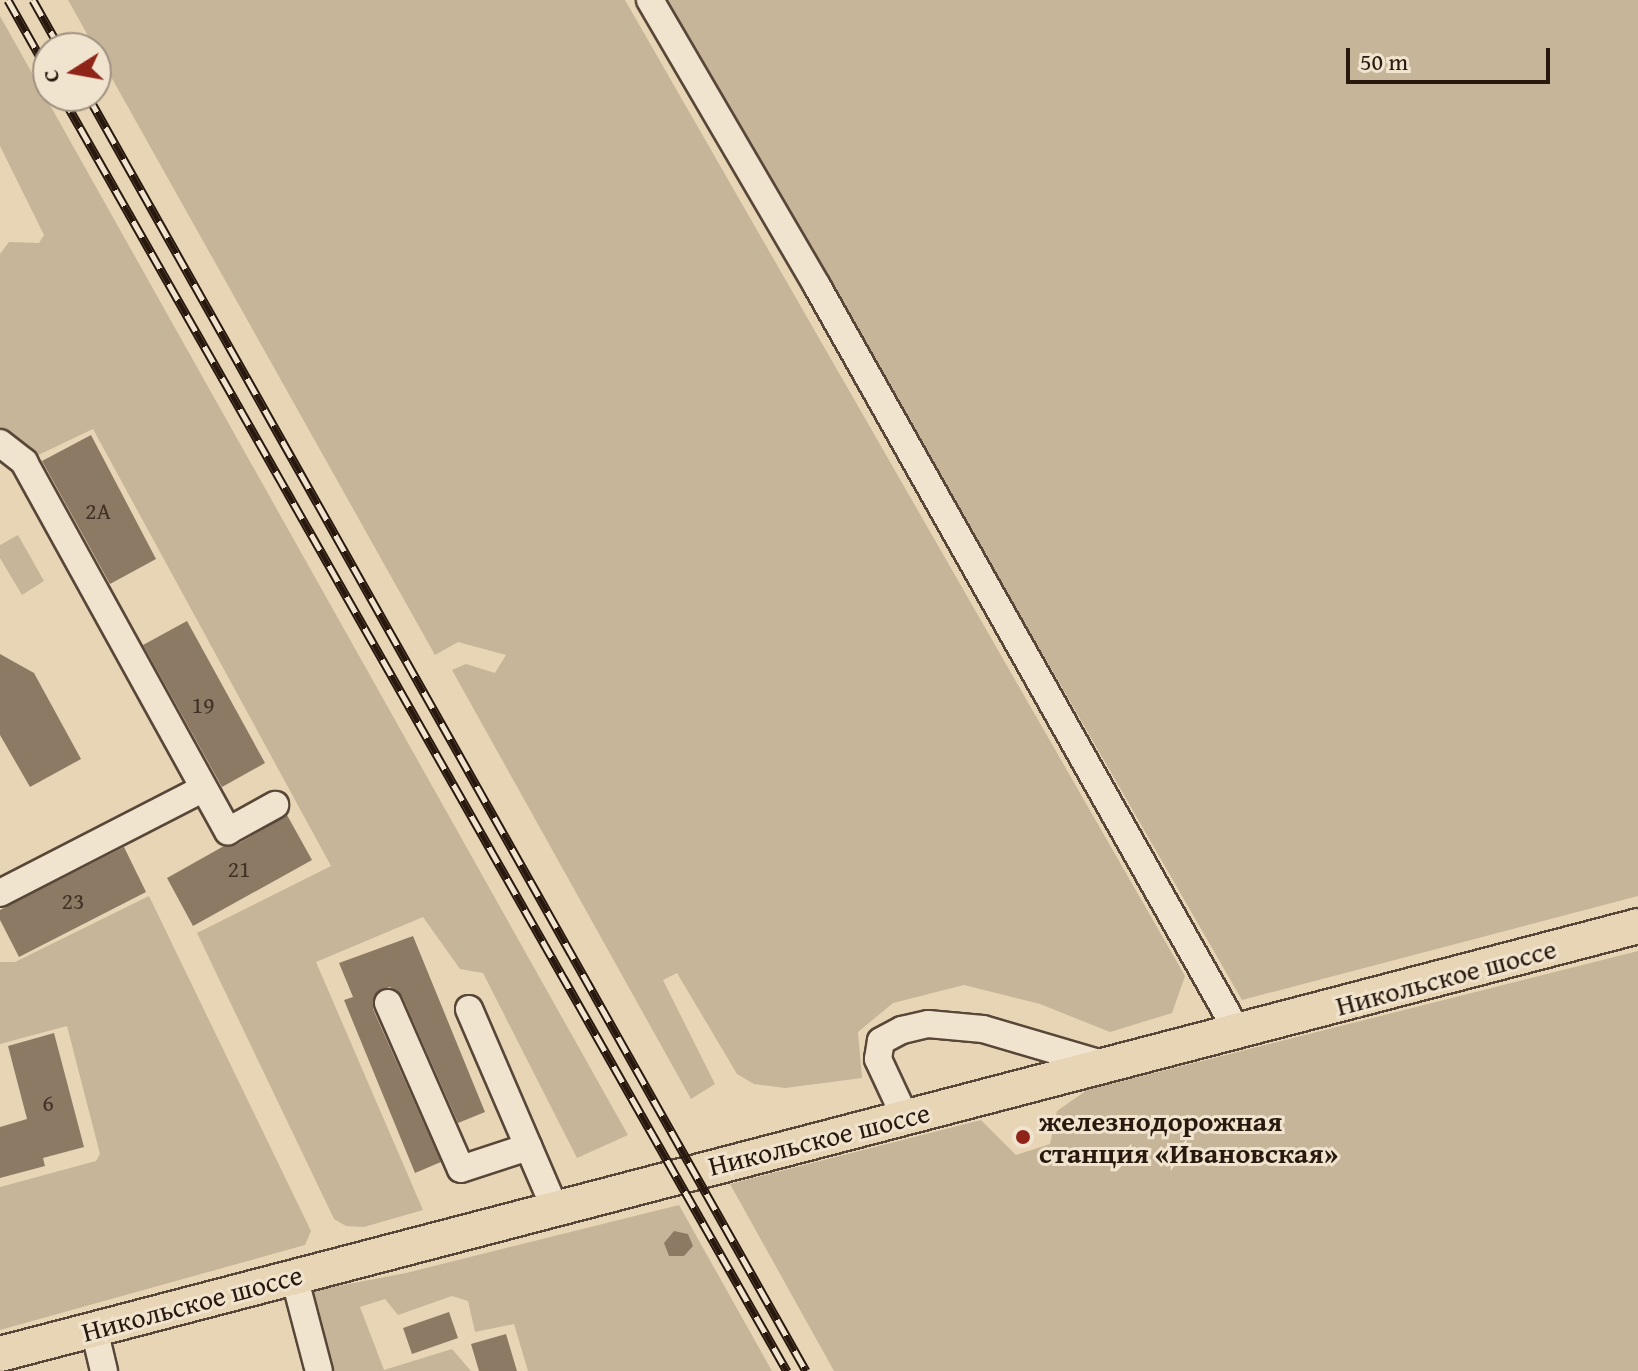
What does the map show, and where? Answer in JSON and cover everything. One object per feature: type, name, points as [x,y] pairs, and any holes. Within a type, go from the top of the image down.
[{"type":"main road","name":"Никольское шоссе","points":[[0,1354],[1638,926]]},
{"type":"street","points":[[650,0],[817,286],[1236,1029]]},
{"type":"street","points":[[0,443],[24,462],[202,789],[228,831],[275,805]]},
{"type":"street","points":[[0,893],[202,789]]},
{"type":"street","points":[[388,1003],[461,1169],[528,1147]]},
{"type":"street","points":[[469,1009],[555,1209]]},
{"type":"street","points":[[905,1117],[878,1059],[881,1041],[902,1030],[928,1024],[983,1029],[1102,1064]]},
{"type":"street","points":[[294,1276],[319,1371]]},
{"type":"street","points":[[94,1329],[104,1371]]},
{"type":"shaded area","points":[[68,0],[625,0],[1185,976],[1172,1013],[1110,1032],[1040,1004],[964,985],[893,1003],[858,1032],[862,1078],[785,1088],[754,1084],[737,1074],[677,973],[663,980],[715,1084],[691,1099],[452,670],[466,664],[495,673],[506,655],[458,642],[435,655],[112,79],[112,32],[86,32]]},
{"type":"shaded area","points":[[666,0],[1638,0],[1638,896],[1242,1000]]},
{"type":"shaded area","points":[[0,16],[32,73],[32,112],[54,112],[628,1135],[577,1158],[483,973],[460,969],[423,917],[316,962],[423,1210],[364,1227],[346,1226],[334,1219],[197,933],[331,866],[93,429],[32,458],[0,433],[0,254],[9,242],[39,243],[44,235],[0,146]]},
{"type":"shaded area","points":[[18,535],[44,581],[22,595],[0,558],[0,545]]},
{"type":"shaded area","points":[[149,896],[311,1231],[305,1245],[0,1330],[0,1187],[96,1161],[100,1154],[67,1026],[0,1044],[0,962],[15,962]]},
{"type":"shaded area","points":[[1638,951],[1638,1371],[834,1371],[730,1184],[981,1120],[1016,1155],[1050,1144],[1057,1111],[1087,1090]]},
{"type":"shaded area","points":[[679,1205],[772,1371],[528,1371],[514,1324],[475,1332],[468,1301],[452,1296],[398,1315],[385,1299],[360,1307],[384,1370],[452,1349],[471,1371],[333,1371],[312,1291],[406,1273]]},
{"type":"building","points":[[91,435],[156,559],[110,584],[42,461]]},
{"type":"building","points":[[187,621],[265,763],[222,787],[143,645]]},
{"type":"building","points":[[0,654],[34,673],[81,759],[30,787],[0,735]]},
{"type":"building","points":[[287,815],[312,860],[193,926],[167,878],[224,846],[236,845]]},
{"type":"building","points":[[124,847],[146,892],[19,957],[0,920],[0,910]]},
{"type":"building","points":[[413,936],[485,1112],[458,1123],[402,996],[390,987],[376,993],[373,1009],[441,1162],[415,1173],[344,1000],[353,997],[339,963]]},
{"type":"building","points":[[54,1033],[84,1147],[43,1158],[45,1166],[0,1178],[0,1127],[27,1119],[8,1046]]},
{"type":"building","points":[[674,1231],[688,1234],[693,1246],[684,1256],[669,1256],[664,1243]]},
{"type":"building","points":[[449,1312],[458,1338],[412,1354],[403,1328]]},
{"type":"building","points":[[506,1334],[517,1371],[479,1371],[471,1344]]},
{"type":"railway","points":[[8,0],[32,43]]},
{"type":"railway","points":[[33,0],[51,32]]},
{"type":"railway","points":[[71,112],[787,1371]]},
{"type":"railway","points":[[97,112],[806,1371]]},
{"type":"place","name":"железнодорожная станция «Ивановская»","points":[[1023,1137]]}]
